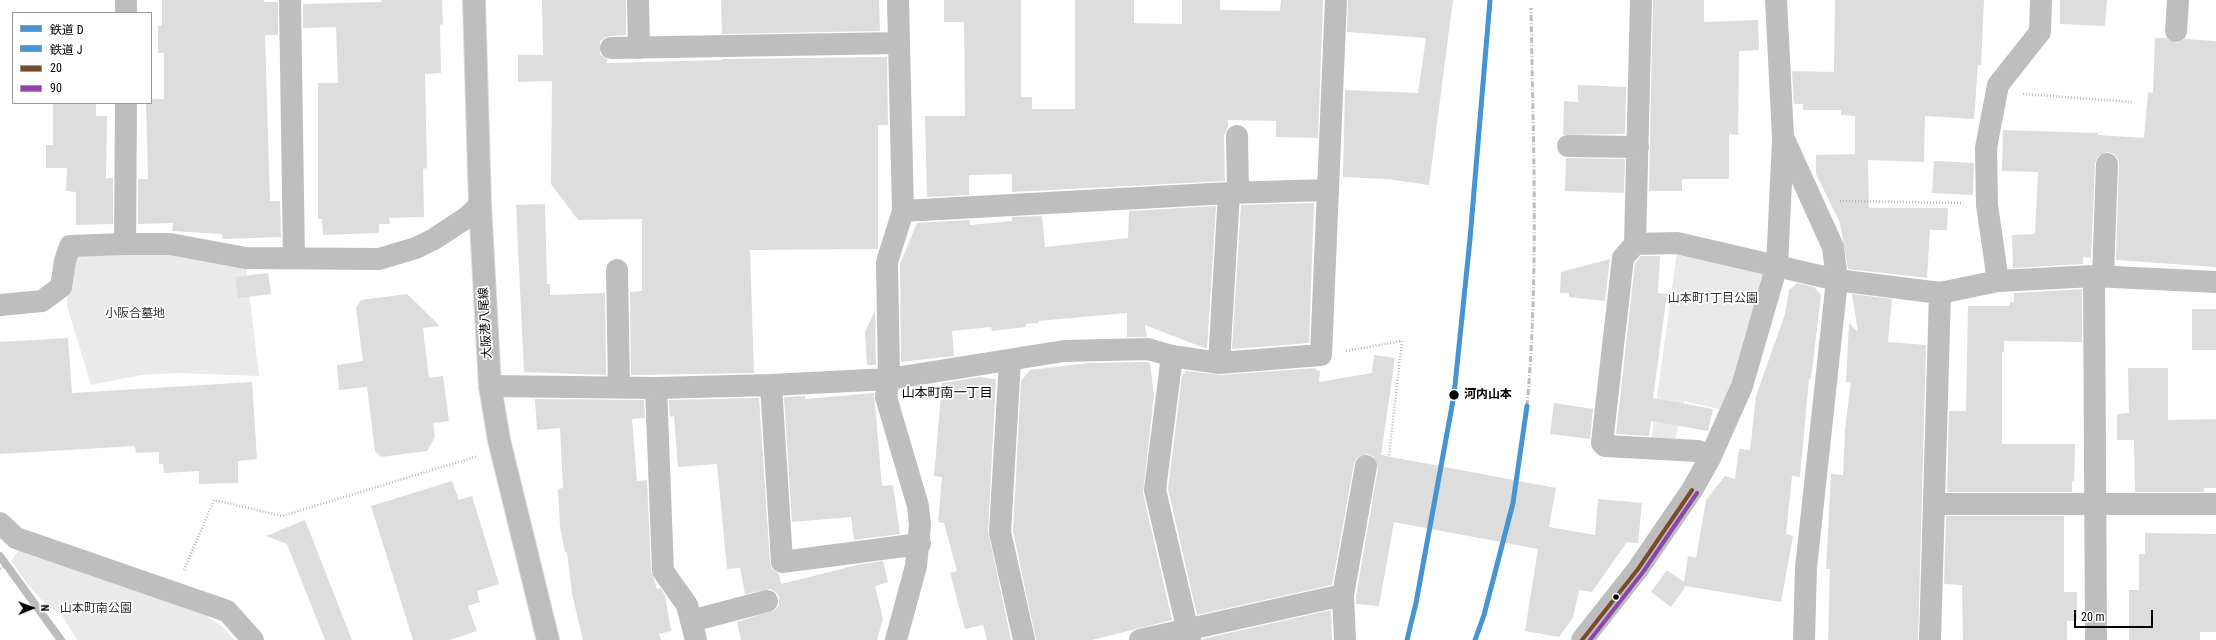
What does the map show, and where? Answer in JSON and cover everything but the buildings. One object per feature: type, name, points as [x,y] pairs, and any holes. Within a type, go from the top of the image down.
[{"type":"main road","name":"大阪港八尾線","points":[[474,0],[480,204],[490,386],[499,440],[545,639]]},
{"type":"street","points":[[126,0],[126,12]]},
{"type":"street","points":[[290,0],[294,258]]},
{"type":"street","points":[[638,0],[639,48]]},
{"type":"street","points":[[896,640],[916,566],[920,544],[918,506],[886,397],[889,379],[887,262],[903,211],[898,0]]},
{"type":"street","points":[[490,386],[656,388],[771,385],[889,379],[1064,351],[1148,349],[1172,356],[1219,363],[1321,355],[1336,0]]},
{"type":"street","points":[[1641,0],[1635,244],[1623,258],[1602,442],[1605,446],[1698,451],[1710,458]]},
{"type":"street","points":[[1582,640],[1672,521],[1710,458],[1742,386],[1777,265],[1783,138],[1776,0]]},
{"type":"street","points":[[1998,281],[1987,203],[1986,148],[1998,85],[2040,32],[2041,0]]},
{"type":"street","points":[[2176,31],[2178,0]]},
{"type":"street","points":[[611,48],[899,43]]},
{"type":"street","points":[[125,244],[126,104]]},
{"type":"street","points":[[1219,363],[1234,192],[1237,136]]},
{"type":"street","points":[[1783,138],[1833,247],[1837,280],[1806,568],[1804,640]]},
{"type":"street","points":[[1568,146],[1638,147]]},
{"type":"street","points":[[2096,640],[2095,504],[2099,276],[2107,164]]},
{"type":"street","points":[[903,211],[1234,192],[1327,190]]},
{"type":"street","points":[[0,305],[42,301],[61,287],[65,262],[70,246],[170,244],[246,258],[379,259],[398,255],[416,248],[439,236],[466,218],[480,204]]},
{"type":"street","points":[[1635,244],[1677,243],[1837,280],[1940,293],[1998,281],[2099,276],[2216,282]]},
{"type":"street","points":[[617,270],[619,387]]},
{"type":"street","points":[[1930,640],[1940,293]]},
{"type":"street","points":[[1172,356],[1155,490],[1189,634]]},
{"type":"street","points":[[1010,360],[1000,532],[1024,640]]},
{"type":"street","points":[[771,385],[782,562],[920,544]]},
{"type":"street","points":[[656,388],[663,571],[687,605],[694,631],[767,601]]},
{"type":"street","points":[[1345,640],[1343,595],[1366,466]]},
{"type":"street","points":[[1935,504],[2216,504]]},
{"type":"street","points":[[0,523],[16,538],[227,611],[253,640]]},
{"type":"street","points":[[1140,640],[1189,634],[1343,595]]},
{"type":"path","points":[[1997,92],[2132,102]]},
{"type":"path","points":[[1812,201],[1987,203]]},
{"type":"path","points":[[1321,355],[1402,341],[1388,462],[1366,466]]},
{"type":"path","points":[[175,593],[214,500],[282,516],[480,455]]},
{"type":"path","points":[[0,569],[9,563]]},
{"type":"green space","name":"山本町1丁目公園","points":[[1677,251],[1766,266],[1723,410],[1684,401],[1675,440],[1651,442]]},
{"type":"green space","name":"小阪合墓地","points":[[80,253],[160,253],[246,266],[259,376],[177,373],[141,375],[91,385],[67,306],[69,270]]},
{"type":"green space","name":"山本町南公園","points":[[20,549],[205,615],[223,627],[234,640],[77,640],[62,615],[46,605],[29,586],[11,561]]},
{"type":"waterway","points":[[0,556],[61,640]]},
{"type":"railway","points":[[1527,406],[1531,356],[1534,257],[1534,157],[1531,8]]},
{"type":"rail line","name":"D","points":[[1407,640],[1416,603],[1454,395],[1470,239],[1490,0]]},
{"type":"rail line","name":"J","points":[[1475,640],[1484,615],[1513,503],[1527,406]]},
{"type":"transit line","name":"20","points":[[1582,640],[1638,569],[1692,490]]},
{"type":"transit line","name":"90","points":[[1590,640],[1643,572],[1697,493]]},
{"type":"place","name":"河内山本","points":[[1454,395]]},
{"type":"district","name":"山本町南一丁目","points":[[947,394]]}]
